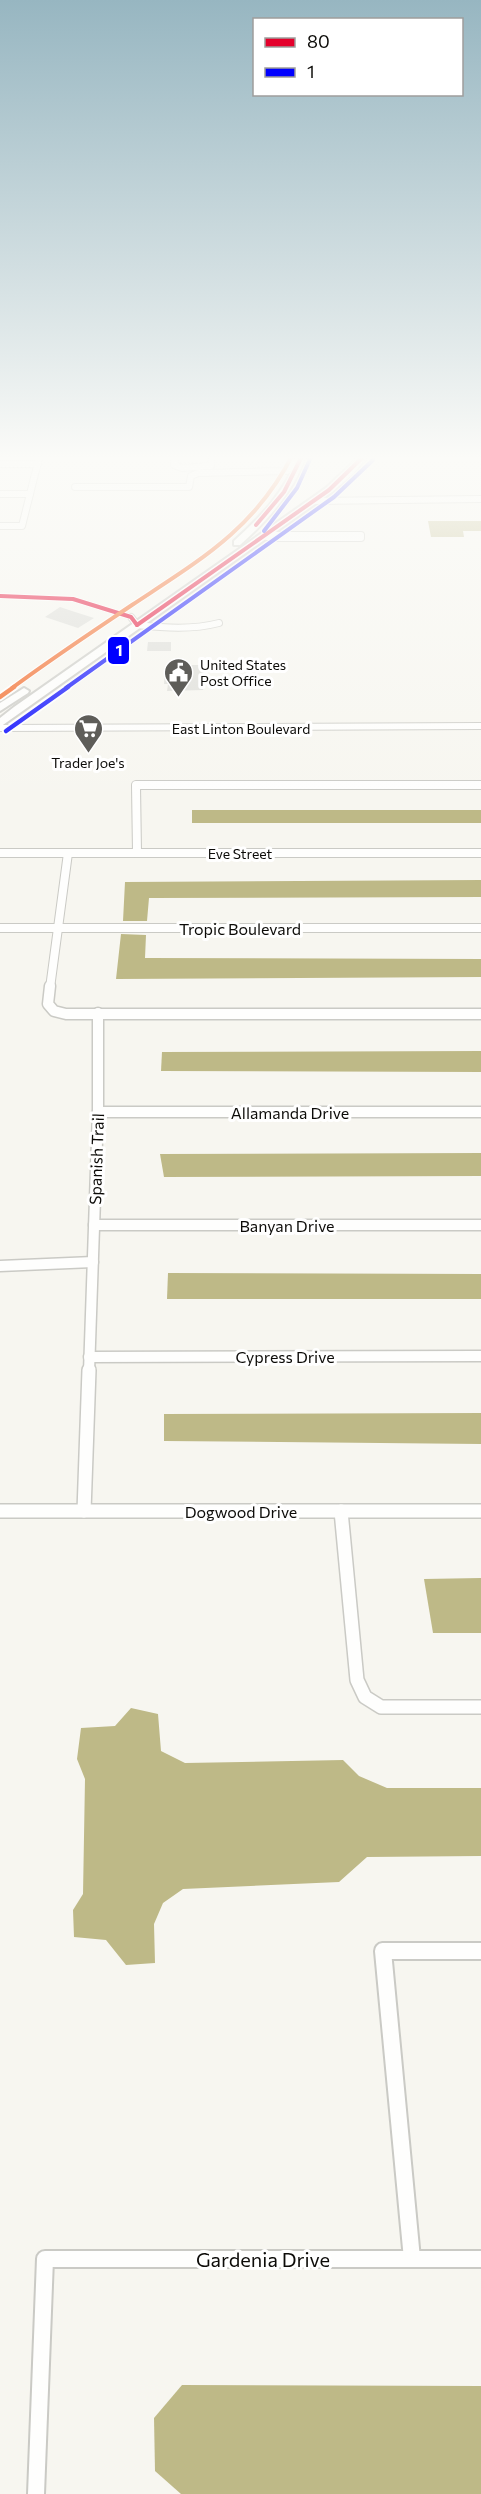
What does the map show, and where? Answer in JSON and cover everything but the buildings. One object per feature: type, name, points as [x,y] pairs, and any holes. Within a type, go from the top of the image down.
[{"type":"main road","points":[[1,723],[207,570]]},
{"type":"main road","points":[[0,708],[137,621]]},
{"type":"main road","name":"East Linton Boulevard","points":[[410,723],[481,719]]},
{"type":"main road","name":"East Linton Boulevard","points":[[1,723],[410,723],[481,726]]},
{"type":"street","points":[[137,621],[219,623],[207,627],[137,621]]},
{"type":"street","points":[[136,853],[136,785],[481,785]]},
{"type":"street","name":"Eve Street","points":[[0,853],[481,853]]},
{"type":"street","points":[[68,853],[48,1004],[59,1013],[481,1014]]},
{"type":"street","name":"Tropic Boulevard","points":[[0,928],[481,928]]},
{"type":"street","name":"Spanish Trail","points":[[84,1511],[98,1112],[98,1013]]},
{"type":"street","name":"Allamanda Drive","points":[[98,1112],[481,1112]]},
{"type":"street","name":"Banyan Drive","points":[[94,1225],[481,1225]]},
{"type":"street","points":[[0,1266],[93,1262]]},
{"type":"street","name":"Cypress Drive","points":[[89,1357],[481,1356]]},
{"type":"street","name":"Dogwood Drive","points":[[0,1511],[481,1511]]},
{"type":"street","points":[[341,1511],[357,1680],[364,1697],[381,1707],[481,1707]]},
{"type":"street","points":[[412,2259],[383,1951],[481,1951]]},
{"type":"street","name":"Gardenia Drive","points":[[36,2494],[45,2259],[481,2259]]},
{"type":"shaded area","points":[[192,810],[481,810],[481,823],[192,823]]},
{"type":"shaded area","points":[[481,880],[481,897],[149,898],[147,921],[123,921],[125,882]]},
{"type":"shaded area","points":[[121,934],[146,935],[145,958],[481,959],[481,977],[116,979]]},
{"type":"shaded area","points":[[481,1051],[481,1072],[161,1071],[162,1052]]},
{"type":"shaded area","points":[[481,1153],[481,1176],[164,1177],[160,1154]]},
{"type":"shaded area","points":[[168,1273],[481,1274],[481,1299],[167,1299]]},
{"type":"shaded area","points":[[481,1413],[481,1444],[164,1441],[164,1414]]},
{"type":"shaded area","points":[[481,1578],[481,1633],[433,1633],[424,1579]]},
{"type":"shaded area","points":[[131,1708],[158,1714],[161,1751],[185,1763],[343,1760],[359,1776],[387,1788],[481,1788],[481,1856],[367,1857],[339,1882],[183,1889],[163,1903],[154,1924],[155,1963],[126,1965],[106,1940],[74,1937],[73,1910],[83,1894],[85,1779],[77,1759],[81,1728],[115,1726]]},
{"type":"shaded area","points":[[182,2385],[481,2386],[481,2494],[181,2494],[155,2471],[154,2418]]},
{"type":"transit line","points":[[0,697],[184,570]]},
{"type":"transit line","name":"80","points":[[137,625],[215,570]]},
{"type":"transit line","name":"1","points":[[6,731],[231,570]]},
{"type":"transit line","name":"80","points":[[0,596],[73,599],[131,617],[137,625]]},
{"type":"place","name":"United States Post Office","points":[[179,698]]},
{"type":"place","name":"Trader Joe's","points":[[88,754]]}]
